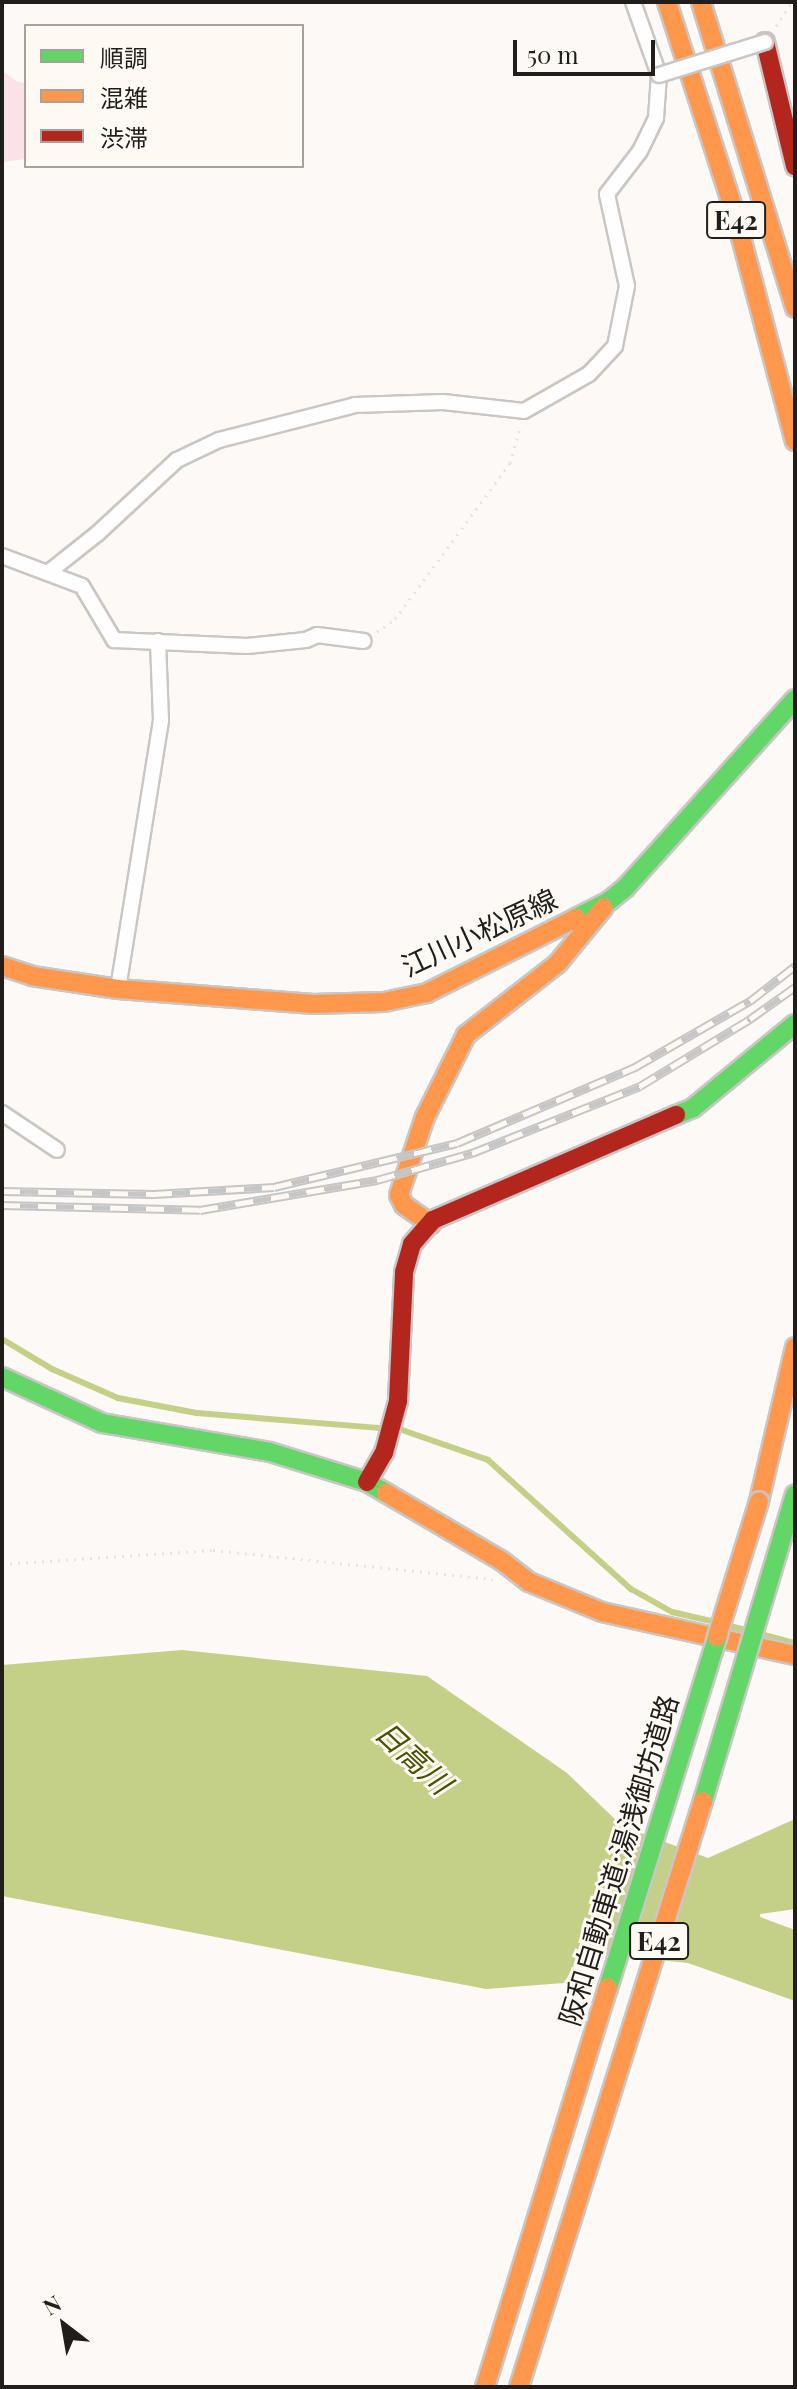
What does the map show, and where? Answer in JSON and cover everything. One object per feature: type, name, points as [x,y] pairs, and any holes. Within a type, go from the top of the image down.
[{"type":"main road","name":"E42","points":[[667,2],[733,207],[795,441]]},
{"type":"main road","name":"E42","points":[[701,2],[795,308]]},
{"type":"main road","points":[[765,42],[777,80],[795,166]]},
{"type":"main road","name":"江川小松原線","points":[[2,966],[32,976],[118,989],[313,1004],[384,1002],[427,993],[609,901],[650,864],[696,807],[795,699]]},
{"type":"main road","points":[[431,1224],[404,1205],[399,1195],[425,1117],[466,1035],[558,963],[609,901]]},
{"type":"main road","points":[[367,1482],[384,1453],[398,1401],[404,1272],[412,1244],[431,1224],[448,1214],[693,1108],[795,1024]]},
{"type":"main road","name":"阪和自動車道;湯浅御坊道路","points":[[485,2387],[759,1501],[795,1347]]},
{"type":"main road","points":[[2,1377],[102,1423],[270,1452],[367,1482],[502,1561],[529,1582],[602,1612],[794,1654]]},
{"type":"main road","name":"E42","points":[[519,2387],[737,1693],[795,1494]]},
{"type":"street","points":[[49,572],[97,534],[177,460],[219,440],[355,405],[443,402],[524,411],[589,374],[615,346],[627,286],[607,194],[640,151],[656,118],[659,75],[633,2]]},
{"type":"street","points":[[659,75],[765,42]]},
{"type":"street","points":[[2,556],[82,586],[114,640],[247,646],[306,640],[317,635],[364,641]]},
{"type":"street","points":[[118,989],[161,720],[158,641]]},
{"type":"street","points":[[2,1113],[57,1150]]},
{"type":"path","points":[[765,42],[792,2]]},
{"type":"path","points":[[364,641],[395,619],[510,463],[524,411]]},
{"type":"path","points":[[2,1564],[213,1550],[498,1579]]},
{"type":"shaded area","points":[[2,71],[24,83],[24,159],[2,162]]},
{"type":"water","name":"日高川","points":[[182,1650],[427,1676],[567,1773],[622,1826],[708,1858],[795,1819],[795,1909],[760,1914],[760,1917],[795,1930],[795,2001],[688,1963],[582,1952],[564,1983],[486,1989],[2,1896],[2,1665]]},
{"type":"waterway","points":[[2,1339],[52,1369],[118,1398],[197,1413],[402,1430],[488,1460],[631,1589],[672,1612],[715,1622]]},
{"type":"waterway","points":[[726,1625],[750,1631]]},
{"type":"waterway","points":[[761,1634],[795,1643]]},
{"type":"railway","points":[[2,1191],[154,1194],[274,1187],[457,1143],[635,1067],[750,1001],[795,966]]},
{"type":"railway","points":[[2,1205],[200,1210],[377,1180],[472,1153],[640,1086],[750,1019],[795,987]]},
{"type":"traffic: fast","points":[[576,918],[609,901],[626,887],[795,699]]},
{"type":"traffic: fast","points":[[676,1115],[693,1108],[795,1024]]},
{"type":"traffic: fast","points":[[2,1377],[102,1423],[270,1452],[367,1482],[386,1493]]},
{"type":"traffic: fast","points":[[703,1801],[795,1494]]},
{"type":"traffic: fast","points":[[608,1988],[717,1637]]},
{"type":"traffic: slow","points":[[667,2],[733,207],[795,441]]},
{"type":"traffic: slow","points":[[701,2],[795,308]]},
{"type":"traffic: slow","points":[[431,1224],[404,1205],[399,1195],[425,1117],[466,1035],[558,963],[604,907]]},
{"type":"traffic: slow","points":[[2,966],[32,976],[118,989],[313,1004],[384,1002],[427,993],[576,918]]},
{"type":"traffic: slow","points":[[759,1501],[795,1347]]},
{"type":"traffic: slow","points":[[386,1493],[502,1561],[529,1582],[602,1612],[795,1655]]},
{"type":"traffic: slow","points":[[717,1637],[759,1501]]},
{"type":"traffic: slow","points":[[519,2387],[703,1801]]},
{"type":"traffic: slow","points":[[485,2387],[608,1988]]},
{"type":"traffic: jam","points":[[765,42],[795,166]]},
{"type":"traffic: jam","points":[[367,1482],[384,1453],[398,1401],[404,1272],[412,1244],[433,1220],[676,1115]]}]
